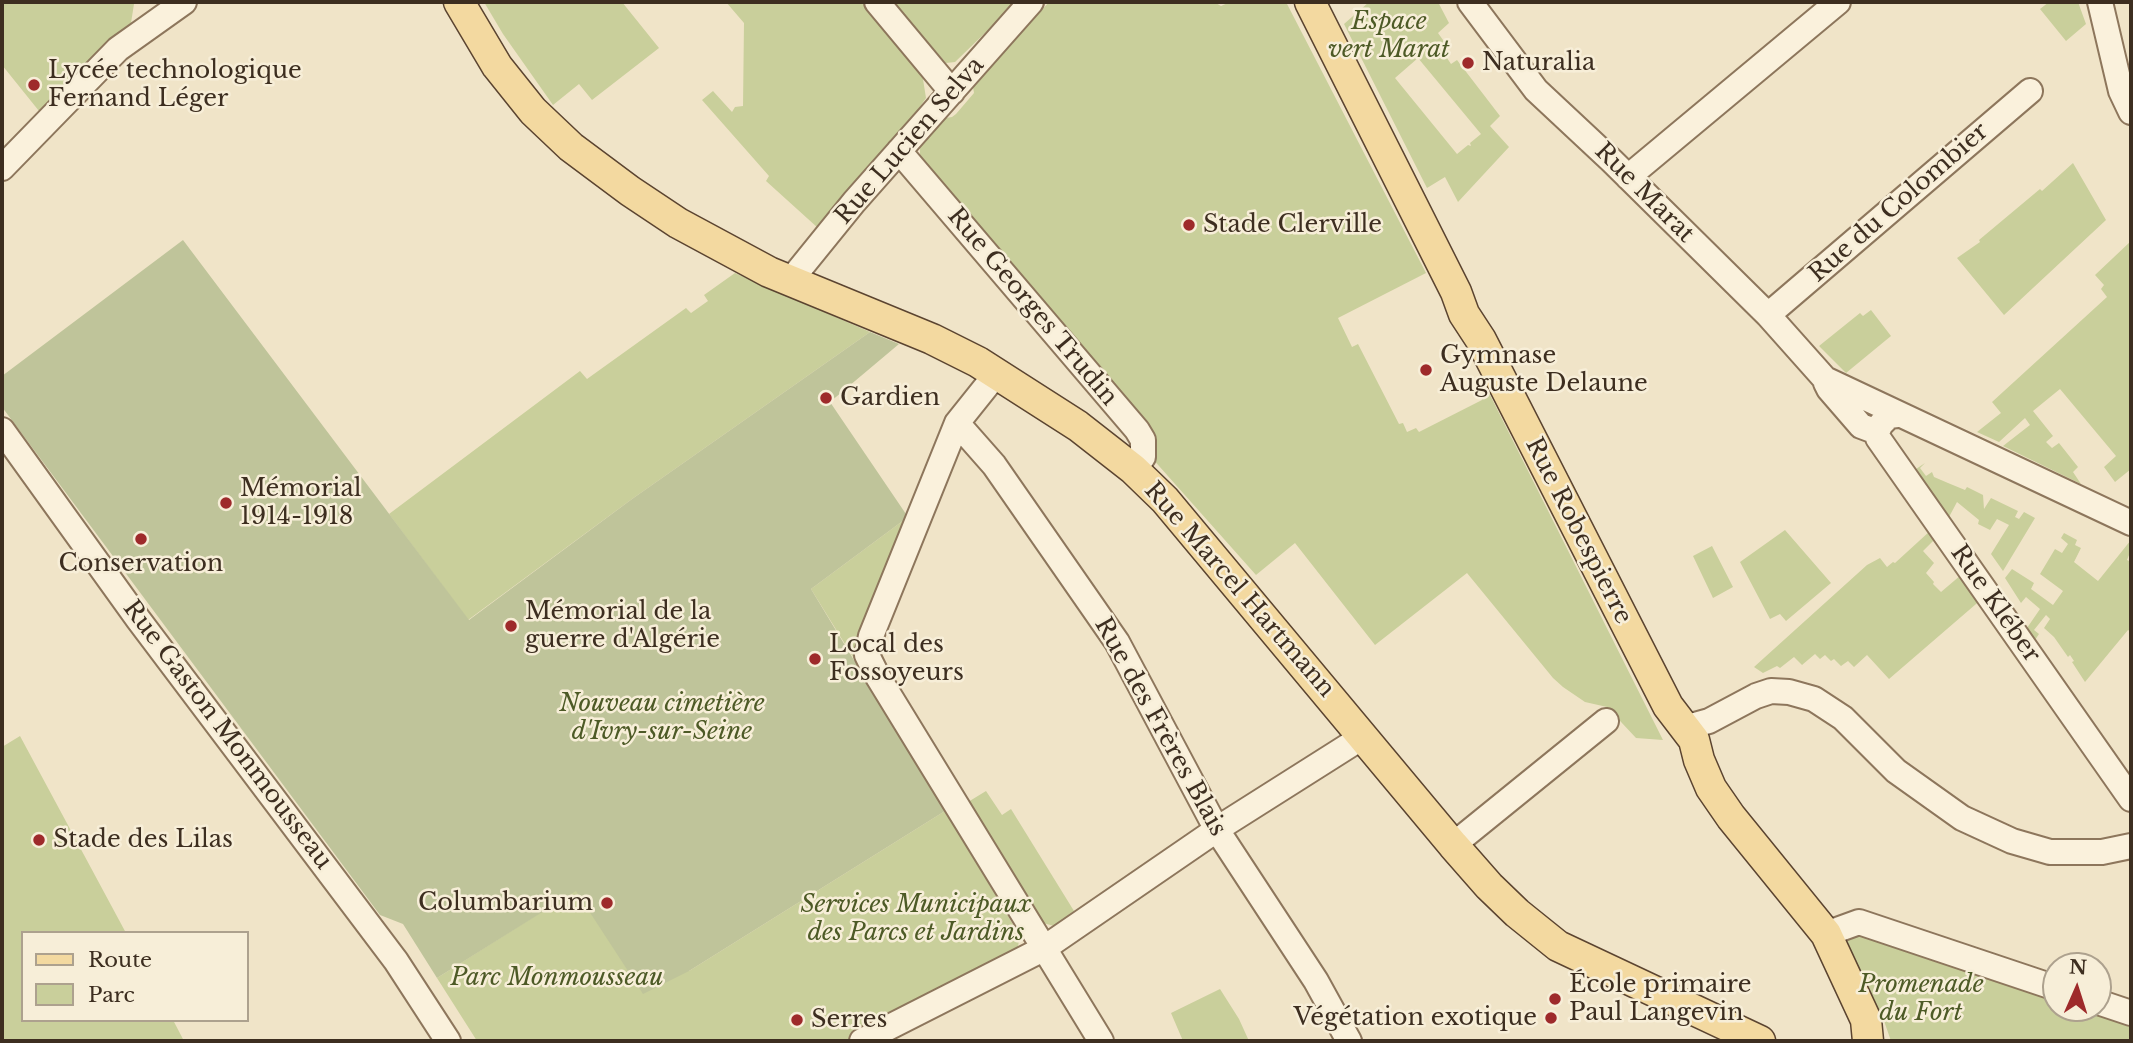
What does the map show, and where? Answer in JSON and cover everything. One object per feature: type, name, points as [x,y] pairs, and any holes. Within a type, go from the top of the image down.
[{"type":"main road","name":"Rue Marcel Hartmann","points":[[459,2],[497,66],[515,92],[533,111],[571,146],[678,223],[790,281],[932,339],[997,373],[1078,426],[1133,469],[1166,500],[1453,845],[1498,895],[1558,946],[1760,1041]]},
{"type":"main road","name":"Rue Robespierre","points":[[1311,2],[1456,292],[1464,314],[1485,349],[1668,706],[1694,740],[1699,760],[1712,788],[1731,817],[1825,934],[1866,1020],[1868,1041]]},
{"type":"street","points":[[2,169],[155,9],[184,2]]},
{"type":"street","points":[[877,2],[952,92]]},
{"type":"street","name":"Rue Lucien Selva","points":[[790,281],[854,202],[1031,2]]},
{"type":"street","name":"Rue Marat","points":[[1470,2],[1536,90],[1768,316],[1825,379],[1829,389],[1861,426],[1877,432]]},
{"type":"street","points":[[1628,177],[1838,2]]},
{"type":"street","points":[[2100,2],[2121,91],[2131,112]]},
{"type":"street","name":"Rue du Colombier","points":[[1768,316],[2030,91]]},
{"type":"street","name":"Rue Georges Trudin","points":[[899,151],[1137,430],[1143,440],[1143,457],[1133,469]]},
{"type":"street","points":[[997,373],[957,424],[871,636],[867,655],[1101,1041]]},
{"type":"street","name":"Rue Marat","points":[[1825,379],[2131,523]]},
{"type":"street","points":[[1877,432],[1889,416],[1897,415]]},
{"type":"street","name":"Rue des Frères Blais","points":[[957,424],[994,465],[1117,642],[1217,830],[1316,981],[1349,1041]]},
{"type":"street","name":"Rue Gaston Monmousseau","points":[[2,430],[138,619],[396,961],[449,1041]]},
{"type":"street","name":"Rue Kléber","points":[[1877,432],[1882,443],[2131,799]]},
{"type":"street","points":[[1684,728],[1709,721],[1756,696],[1771,691],[1789,692],[1814,699],[1843,718],[1896,771],[1962,818],[2012,841],[2050,852],[2102,852],[2131,846]]},
{"type":"street","points":[[1453,845],[1606,721]]},
{"type":"street","points":[[862,1041],[1043,949],[1217,830],[1364,736]]},
{"type":"street","points":[[1825,934],[1859,922],[2042,983]]},
{"type":"street","points":[[2112,1007],[2131,1013]]},
{"type":"green space","name":"Lycée technologique Fernand Léger","points":[[2,2],[134,4],[131,23],[113,37],[39,111],[2,65]]},
{"type":"green space","points":[[484,2],[622,2],[659,48],[592,100],[579,84],[553,105]]},
{"type":"green space","points":[[726,2],[861,2],[922,73],[926,98],[818,228],[766,181],[769,176],[702,100],[713,91],[732,112],[735,107],[743,106],[744,23]]},
{"type":"green space","points":[[893,2],[1017,2],[955,62],[946,63]]},
{"type":"green space","name":"Stade Clerville","points":[[1049,2],[1214,2],[1221,6],[1230,2],[1286,2],[1426,273],[1338,318],[1352,347],[1358,344],[1399,424],[1403,423],[1407,432],[1416,428],[1419,432],[1482,400],[1480,396],[1489,393],[1663,740],[1636,738],[1607,707],[1585,702],[1563,687],[1467,573],[1375,645],[1295,543],[1256,575],[1151,457],[920,159],[920,147],[946,118],[956,114],[974,93],[973,87]]},
{"type":"green space","name":"Espace vert Marat","points":[[1369,2],[1438,2],[1449,23],[1438,33],[1448,47],[1443,52],[1451,64],[1457,60],[1500,116],[1490,126],[1509,147],[1458,202],[1445,177],[1427,188],[1344,24]],"holes":[[[1418,58],[1481,134],[1470,143],[1471,146],[1468,145],[1457,154],[1395,78]]]},
{"type":"green space","points":[[2049,2],[2078,2],[2086,24],[2066,41],[2040,9]]},
{"type":"green space","points":[[2073,163],[2106,220],[2004,315],[1957,258],[1980,242],[1979,240]]},
{"type":"green space","name":"Nouveau cimetière d'Ivry-sur-Seine","points":[[183,240],[469,620],[632,499],[870,332],[899,344],[830,402],[908,517],[811,589],[945,811],[689,971],[643,994],[576,891],[437,978],[403,924],[380,915],[2,407],[2,376]]},
{"type":"green space","points":[[2131,241],[2131,469],[2115,482],[2104,467],[2116,456],[2060,389],[2033,411],[2053,436],[2046,442],[2052,448],[2059,443],[2078,467],[2073,472],[2081,484],[2003,446],[2030,425],[2025,418],[1999,442],[1977,432],[2001,413],[1992,402],[2107,297],[2101,289],[2104,285],[2095,275]]},
{"type":"green space","points":[[735,273],[870,332],[632,499],[468,620],[389,514],[580,371],[587,379],[686,308],[691,313],[708,301],[704,295]]},
{"type":"green space","points":[[1871,310],[1891,336],[1846,373],[1819,346],[1860,313],[1863,316]]},
{"type":"green space","points":[[1925,463],[1920,468],[1926,476],[1932,472],[1934,477],[1983,495],[1984,509],[1991,498],[2018,511],[2015,517],[2019,519],[2024,512],[2035,518],[2003,571],[1991,554],[2009,525],[1997,519],[1990,530],[1978,524],[1979,520],[1957,502],[1949,517],[1916,469]]},
{"type":"green space","points":[[908,517],[859,647],[861,670],[811,589]]},
{"type":"green space","points":[[1785,530],[1831,583],[1786,621],[1780,614],[1770,619],[1740,562]]},
{"type":"green space","points":[[1930,531],[1935,539],[1923,551],[1934,563],[1926,573],[1933,584],[1941,592],[1961,575],[1983,598],[1889,679],[1867,655],[1854,667],[1848,661],[1841,666],[1834,659],[1831,661],[1825,655],[1820,659],[1815,654],[1802,665],[1794,657],[1780,668],[1777,666],[1763,673],[1754,667],[1867,565],[1880,558],[1887,567],[1895,563]]},
{"type":"green space","points":[[2064,533],[2077,540],[2075,545],[2081,548],[2074,562],[2098,581],[2131,540],[2127,560],[2131,562],[2131,632],[2128,630],[2085,682],[2070,655],[2068,657],[2044,628],[2050,619],[2046,615],[2034,630],[2039,634],[2035,640],[2027,628],[2040,609],[2026,597],[2021,603],[2005,578],[2012,569],[2034,583],[2031,589],[2053,605],[2063,591],[2040,574],[2055,549],[2062,553],[2068,544],[2061,538]]},
{"type":"green space","points":[[1712,546],[1733,587],[1713,598],[1693,556]]},
{"type":"green space","name":"Stade des Lilas","points":[[20,736],[125,931],[21,931],[21,1022],[174,1022],[184,1041],[2,1041],[2,747]]},
{"type":"green space","points":[[986,791],[1002,815],[1011,809],[1074,911],[1054,926],[1043,923],[968,802]]},
{"type":"green space","name":"Services Municipaux des Parcs et Jardins","points":[[945,811],[1020,936],[1017,951],[848,1041],[477,1041],[437,978],[576,890],[689,971]]},
{"type":"green space","name":"Promenade du Fort","points":[[1860,933],[2042,995],[2042,1022],[2112,1022],[2112,1019],[2131,1025],[2131,1041],[1891,1041],[1883,1018],[1846,941]]},
{"type":"green space","points":[[1220,989],[1249,1041],[1183,1041],[1171,1013]]},
{"type":"place","name":"Naturalia","points":[[1468,63]]},
{"type":"place","name":"Lycée technologique Fernand Léger","points":[[34,85]]},
{"type":"place","name":"Stade Clerville","points":[[1189,225]]},
{"type":"place","name":"Gymnase Auguste Delaune","points":[[1426,370]]},
{"type":"place","name":"Gardien","points":[[826,398]]},
{"type":"place","name":"Mémorial 1914-1918","points":[[226,503]]},
{"type":"place","name":"Conservation","points":[[141,539]]},
{"type":"place","name":"Mémorial de la guerre d'Algérie","points":[[511,626]]},
{"type":"place","name":"Local des Fossoyeurs","points":[[815,659]]},
{"type":"place","name":"Stade des Lilas","points":[[39,840]]},
{"type":"place","name":"Columbarium","points":[[607,903]]},
{"type":"place","name":"École primaire Paul Langevin","points":[[1555,999]]},
{"type":"place","name":"Végétation exotique","points":[[1551,1018]]},
{"type":"place","name":"Serres","points":[[797,1020]]},
{"type":"park label","name":"Parc Monmousseau","points":[[557,978]]}]
